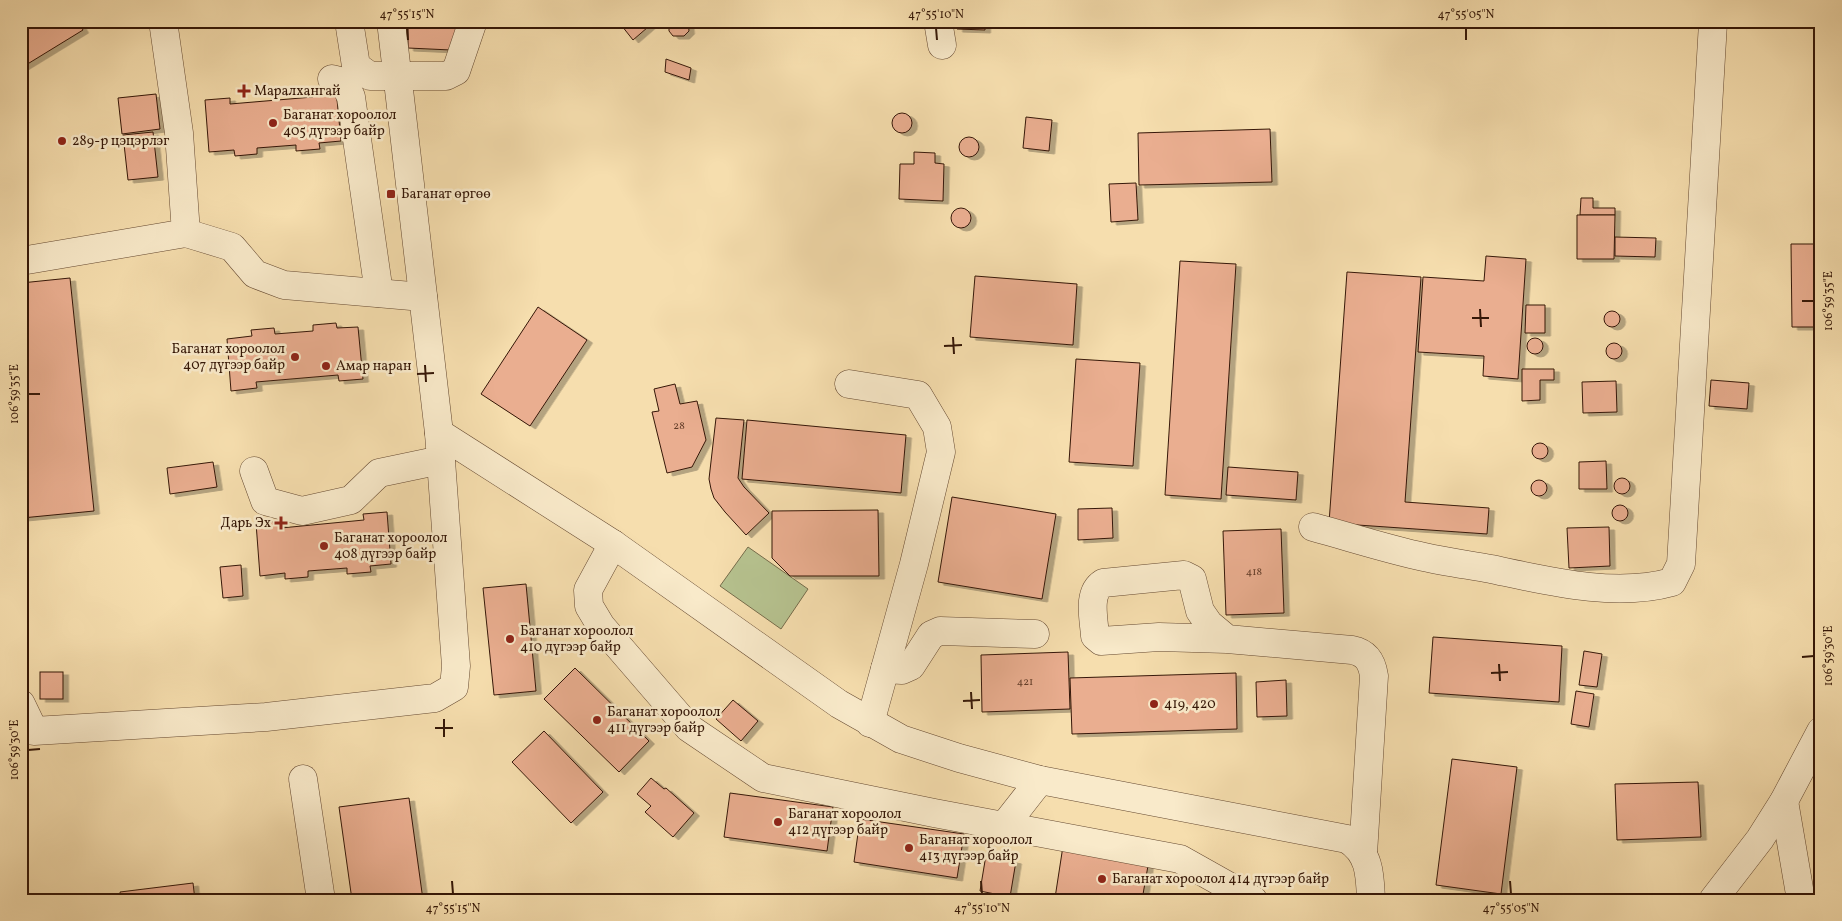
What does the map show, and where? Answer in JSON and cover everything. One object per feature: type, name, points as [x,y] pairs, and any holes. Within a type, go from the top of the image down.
[{"type":"street","points":[[163,21],[180,133],[186,233]]},
{"type":"street","points":[[349,21],[356,66],[370,76],[446,76],[456,71],[473,21]]},
{"type":"street","points":[[21,704],[28,730],[266,717],[435,698],[454,687],[456,666],[439,433],[390,21]]},
{"type":"street","points":[[1313,527],[1424,558],[1557,583],[1623,588],[1657,586],[1672,582],[1680,564],[1713,22]]},
{"type":"street","points":[[332,80],[344,82],[351,98],[379,293]]},
{"type":"street","points":[[21,261],[186,233],[232,247],[255,274],[284,285],[423,296]]},
{"type":"street","points":[[849,384],[918,394],[937,427],[941,452],[914,564],[870,723]]},
{"type":"street","points":[[439,433],[613,544],[775,660],[870,723],[916,746],[1040,780],[1342,838],[1354,844],[1363,854],[1370,872],[1371,900]]},
{"type":"street","points":[[254,470],[265,502],[302,511],[351,500],[379,473],[441,460]]},
{"type":"street","points":[[613,544],[588,590],[589,606],[602,626],[689,728],[763,778],[1180,859],[1253,900]]},
{"type":"street","points":[[1227,639],[1209,624],[1200,611],[1192,579],[1184,575],[1103,583],[1097,587],[1093,594],[1095,636],[1101,641],[1159,637],[1227,639],[1352,650],[1364,654],[1369,660],[1374,676],[1374,687],[1363,854]]},
{"type":"street","points":[[885,669],[902,670],[911,666],[931,635],[940,631],[1035,634]]},
{"type":"street","points":[[1713,900],[1760,839],[1784,801],[1821,731]]},
{"type":"street","points":[[303,779],[321,900]]},
{"type":"street","points":[[1004,826],[1040,780]]},
{"type":"street","points":[[1784,801],[1802,900]]},
{"type":"green space","points":[[748,547],[808,589],[781,629],[720,586]]},
{"type":"building","points":[[21,21],[78,21],[83,30],[21,68]]},
{"type":"building","points":[[408,21],[459,21],[451,50],[408,48]]},
{"type":"building","points":[[618,21],[655,21],[633,40]]},
{"type":"building","points":[[669,21],[688,21],[689,31],[684,36],[673,36],[669,31]]},
{"type":"building","points":[[958,21],[985,21],[985,30],[957,29]]},
{"type":"building","points":[[666,59],[691,68],[689,80],[665,72]]},
{"type":"building","name":"Баганат хороолол 405 дүгээр байр","points":[[336,89],[341,141],[319,143],[320,149],[296,151],[296,145],[257,148],[257,154],[235,156],[234,150],[209,152],[205,100],[230,98],[230,104],[313,97],[312,91]]},
{"type":"building","points":[[156,94],[160,129],[122,134],[118,98]]},
{"type":"building","points":[[902,113],[909,116],[912,123],[909,130],[902,133],[895,130],[892,123],[895,116]]},
{"type":"building","points":[[1026,117],[1052,120],[1049,151],[1023,148]]},
{"type":"building","points":[[1270,129],[1272,182],[1139,185],[1138,133]]},
{"type":"building","points":[[153,132],[158,177],[128,180],[123,135]]},
{"type":"building","points":[[969,137],[976,140],[979,147],[976,154],[969,157],[962,154],[959,147],[962,140]]},
{"type":"building","points":[[914,152],[935,153],[935,163],[944,164],[943,201],[899,199],[900,164],[914,164]]},
{"type":"building","points":[[1136,183],[1138,220],[1111,222],[1109,184]]},
{"type":"building","points":[[1581,198],[1593,198],[1593,208],[1615,208],[1615,215],[1580,215]]},
{"type":"building","points":[[961,208],[968,211],[971,218],[968,225],[961,228],[954,225],[951,218],[954,211]]},
{"type":"building","points":[[1577,215],[1615,215],[1614,259],[1577,259]]},
{"type":"building","points":[[1615,237],[1656,238],[1655,257],[1615,256]]},
{"type":"building","points":[[1791,244],[1821,244],[1821,327],[1792,327]]},
{"type":"building","points":[[1486,256],[1526,259],[1518,379],[1483,376],[1484,356],[1418,352],[1423,277],[1484,281]]},
{"type":"building","points":[[1180,261],[1236,264],[1221,499],[1165,495]]},
{"type":"building","points":[[1347,272],[1421,277],[1405,502],[1489,508],[1487,534],[1329,523]]},
{"type":"building","points":[[975,276],[1077,284],[1073,345],[970,337]]},
{"type":"building","points":[[70,278],[94,511],[22,518],[21,283]]},
{"type":"building","points":[[1526,305],[1545,305],[1545,333],[1525,333]]},
{"type":"building","points":[[538,307],[587,340],[530,426],[481,394]]},
{"type":"building","points":[[1609,311],[1615,311],[1620,316],[1618,325],[1609,327],[1604,322],[1604,316]]},
{"type":"building","name":"Баганат хороолол 407 дүгээр байр","points":[[336,323],[337,328],[358,327],[363,379],[339,381],[338,375],[256,382],[257,388],[231,391],[227,339],[252,336],[251,330],[274,328],[275,334],[313,331],[313,325]]},
{"type":"building","points":[[1532,338],[1538,338],[1543,343],[1541,352],[1532,354],[1527,349],[1527,343]]},
{"type":"building","points":[[1611,343],[1617,343],[1622,348],[1620,357],[1611,359],[1606,354],[1606,348]]},
{"type":"building","points":[[1076,359],[1140,363],[1133,466],[1069,462]]},
{"type":"building","points":[[1522,369],[1554,369],[1554,380],[1540,380],[1540,400],[1522,401]]},
{"type":"building","points":[[1711,380],[1749,383],[1747,409],[1709,406]]},
{"type":"building","points":[[1616,381],[1617,412],[1583,413],[1582,382]]},
{"type":"building","points":[[675,384],[680,404],[697,401],[706,440],[692,467],[667,473],[652,412],[659,411],[654,389]]},
{"type":"building","points":[[716,418],[744,420],[738,478],[769,513],[746,535],[714,498],[711,489],[709,479]]},
{"type":"building","points":[[747,420],[906,435],[901,493],[742,479]]},
{"type":"building","points":[[1537,443],[1543,443],[1548,448],[1546,457],[1537,459],[1532,454],[1532,448]]},
{"type":"building","points":[[1606,461],[1607,489],[1579,489],[1579,462]]},
{"type":"building","points":[[213,462],[217,487],[170,494],[167,468]]},
{"type":"building","points":[[1228,467],[1298,472],[1296,500],[1226,495]]},
{"type":"building","points":[[1619,478],[1625,478],[1630,483],[1628,492],[1619,494],[1614,489],[1614,483]]},
{"type":"building","points":[[1536,480],[1542,480],[1547,485],[1545,494],[1536,496],[1531,491],[1531,485]]},
{"type":"building","points":[[952,497],[1056,514],[1042,599],[938,582]]},
{"type":"building","points":[[1617,505],[1623,505],[1628,510],[1626,519],[1617,521],[1612,516],[1612,510]]},
{"type":"building","points":[[1112,508],[1113,538],[1078,540],[1078,509]]},
{"type":"building","points":[[878,510],[879,576],[790,576],[772,558],[772,511]]},
{"type":"building","name":"Баганат хороолол 408 дүгээр байр","points":[[387,512],[391,564],[370,566],[371,572],[347,574],[347,568],[308,571],[308,577],[285,579],[285,573],[260,576],[256,523],[281,521],[281,528],[364,520],[363,514]]},
{"type":"building","points":[[1609,527],[1610,566],[1569,568],[1567,528]]},
{"type":"building","points":[[1281,529],[1284,613],[1226,615],[1223,531]]},
{"type":"building","points":[[241,565],[243,596],[223,598],[220,567]]},
{"type":"building","name":"Баганат хороолол 410 дүгээр байр","points":[[526,584],[536,691],[494,695],[483,588]]},
{"type":"building","points":[[1433,637],[1562,646],[1559,702],[1429,693]]},
{"type":"building","points":[[1584,651],[1602,654],[1597,687],[1579,685]]},
{"type":"building","points":[[1068,652],[1070,709],[982,712],[981,655]]},
{"type":"building","name":"Баганат хороолол 411 дүгээр байр","points":[[575,668],[649,741],[619,772],[544,699]]},
{"type":"building","points":[[40,672],[63,672],[63,699],[40,699]]},
{"type":"building","name":"419, 420","points":[[1236,673],[1237,729],[1072,734],[1070,678]]},
{"type":"building","points":[[1286,680],[1287,716],[1257,717],[1256,682]]},
{"type":"building","points":[[1576,691],[1594,694],[1589,727],[1571,724]]},
{"type":"building","points":[[733,700],[758,721],[741,741],[716,719]]},
{"type":"building","points":[[544,731],[603,792],[571,823],[512,762]]},
{"type":"building","points":[[1452,759],[1517,767],[1501,894],[1436,885]]},
{"type":"building","points":[[651,778],[664,789],[666,788],[694,813],[673,837],[645,812],[651,806],[637,794]]},
{"type":"building","points":[[1698,782],[1701,837],[1617,840],[1615,784]]},
{"type":"building","name":"Баганат хороолол 412 дүгээр байр","points":[[730,793],[833,807],[827,851],[724,837]]},
{"type":"building","points":[[409,798],[423,900],[352,900],[339,807]]},
{"type":"building","name":"Баганат хороолол 413 дүгээр байр","points":[[860,819],[964,834],[957,878],[854,862]]},
{"type":"building","name":"Баганат хороолол 414 дүгээр байр","points":[[1063,846],[1149,860],[1142,900],[1067,900],[1055,898]]},
{"type":"building","points":[[986,855],[1016,861],[1010,897],[980,891]]},
{"type":"building","points":[[193,883],[195,900],[121,900],[120,892]]},
{"type":"building","points":[[1789,896],[1789,900],[1755,900]]},
{"type":"place","name":"Маралхангай","points":[[244,91]]},
{"type":"place","name":"Баганат хороолол 405 дүгээр байр","points":[[273,123]]},
{"type":"place","name":"289-р цэцэрлэг","points":[[62,141]]},
{"type":"place","name":"Баганат өргөө","points":[[391,194]]},
{"type":"place","name":"Баганат хороолол 407 дүгээр байр","points":[[295,357]]},
{"type":"place","name":"Амар наран","points":[[326,366]]},
{"type":"place","name":"Дарь Эх","points":[[281,523]]},
{"type":"place","name":"Баганат хороолол 408 дүгээр байр","points":[[324,546]]},
{"type":"place","name":"Баганат хороолол 410 дүгээр байр","points":[[510,639]]},
{"type":"place","name":"419, 420","points":[[1154,704]]},
{"type":"place","name":"Баганат хороолол 411 дүгээр байр","points":[[597,720]]},
{"type":"place","name":"Баганат хороолол 412 дүгээр байр","points":[[778,822]]},
{"type":"place","name":"Баганат хороолол 413 дүгээр байр","points":[[909,848]]},
{"type":"place","name":"Баганат хороолол 414 дүгээр байр","points":[[1102,879]]}]
